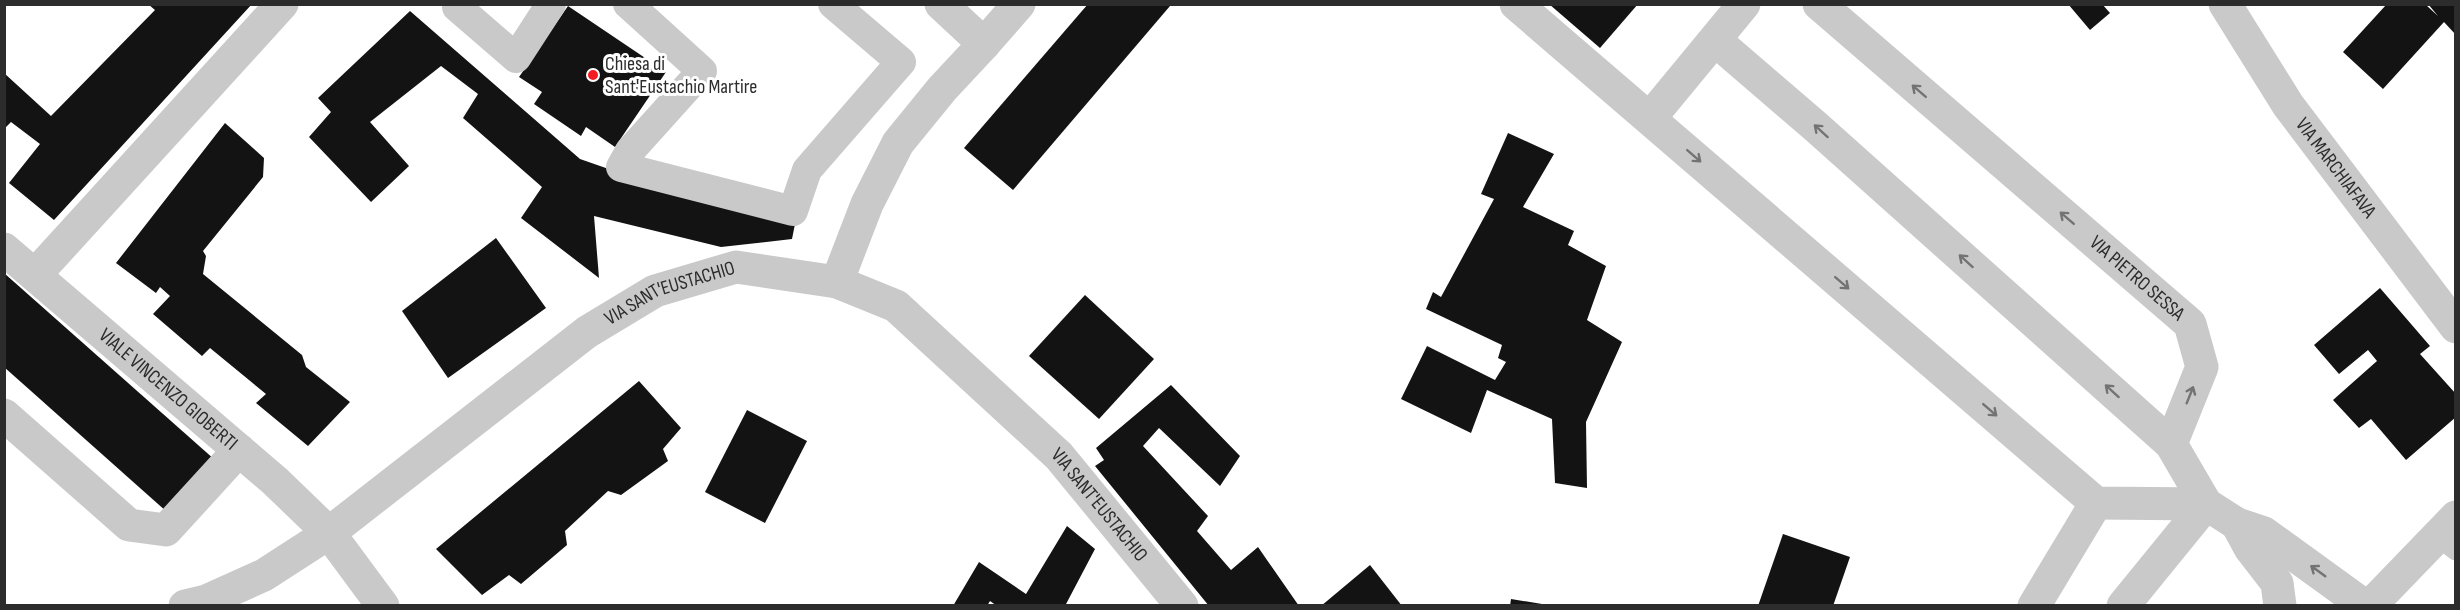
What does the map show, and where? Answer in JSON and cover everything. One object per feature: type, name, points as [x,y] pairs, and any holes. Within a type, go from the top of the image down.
[{"type":"street","points":[[35,275],[282,4]]},
{"type":"street","points":[[457,4],[457,7],[516,58],[551,4]]},
{"type":"street","points":[[628,4],[702,71],[630,151],[621,167],[793,211],[807,170],[901,62],[833,4]]},
{"type":"street","points":[[941,4],[984,44]]},
{"type":"street","points":[[837,282],[867,204],[898,143],[942,88],[1019,4]]},
{"type":"street","points":[[1516,4],[2096,503],[2205,504]]},
{"type":"street","points":[[1650,118],[1744,4]]},
{"type":"street","name":"VIA PIETRO SESSA","points":[[1819,4],[2190,324],[2202,367],[2171,444]]},
{"type":"street","name":"VIA MARCHIAFAVA","points":[[2225,4],[2288,105],[2456,327]]},
{"type":"street","points":[[1715,40],[1815,126],[2171,444],[2205,504],[2237,524],[2264,533],[2365,606]]},
{"type":"street","name":"VIALE VINCENZO GIOBERTI","points":[[4,249],[275,481],[328,533],[383,606]]},
{"type":"street","name":"VIA SANT'EUSTACHIO","points":[[185,606],[206,601],[264,575],[328,533],[587,332],[655,291],[736,267],[837,282],[896,306],[1059,456],[1182,606]]},
{"type":"street","points":[[4,415],[129,525],[166,530],[239,450]]},
{"type":"street","points":[[2034,606],[2096,503]]},
{"type":"street","points":[[2124,606],[2205,504]]},
{"type":"street","points":[[2237,524],[2250,548],[2277,584],[2280,606]]},
{"type":"street","points":[[2370,606],[2450,535]]},
{"type":"building","points":[[148,4],[252,4],[54,220],[9,183],[40,144],[11,122],[4,129],[4,73],[51,116],[155,10]]},
{"type":"building","points":[[1088,4],[1170,6],[1013,190],[964,148]]},
{"type":"building","points":[[1549,4],[1638,4],[1600,48]]},
{"type":"building","points":[[2068,4],[2102,4],[2110,13],[2090,30]]},
{"type":"building","points":[[2428,4],[2456,4],[2456,35],[2444,22],[2383,89],[2343,52],[2386,5],[2426,5],[2438,16]]},
{"type":"building","name":"Chiesa di Sant'Eustachio Martire","points":[[568,6],[666,72],[615,147],[586,127],[581,136],[534,104],[542,92],[519,77]]},
{"type":"building","points":[[410,11],[580,159],[689,197],[796,219],[792,239],[721,247],[594,216],[599,278],[521,218],[542,187],[463,118],[478,94],[441,66],[370,122],[409,166],[371,202],[309,137],[331,112],[318,98]]},
{"type":"building","points":[[225,123],[264,158],[263,177],[203,251],[206,256],[203,274],[302,355],[306,367],[350,402],[308,446],[256,403],[266,394],[210,348],[202,356],[153,314],[170,296],[160,287],[156,293],[116,263]]},
{"type":"building","points":[[1508,133],[1554,154],[1523,207],[1574,231],[1568,245],[1606,266],[1587,320],[1622,342],[1586,422],[1587,488],[1555,483],[1552,419],[1487,390],[1471,433],[1401,399],[1427,346],[1495,380],[1506,362],[1498,358],[1502,345],[1426,309],[1433,292],[1441,297],[1494,199],[1481,194]]},
{"type":"building","points":[[496,238],[546,308],[448,378],[402,311]]},
{"type":"building","points":[[4,273],[215,460],[167,512],[4,367]]},
{"type":"building","points":[[2380,288],[2430,346],[2420,354],[2456,394],[2456,417],[2406,460],[2371,419],[2359,428],[2333,400],[2377,361],[2368,350],[2339,374],[2314,345]]},
{"type":"building","points":[[1085,295],[1154,359],[1099,419],[1029,356]]},
{"type":"building","points":[[639,381],[681,428],[663,449],[668,461],[621,495],[608,491],[565,531],[567,545],[521,584],[509,575],[482,595],[436,549]]},
{"type":"building","points":[[1171,385],[1240,456],[1220,486],[1159,428],[1143,446],[1208,516],[1197,531],[1231,570],[1258,547],[1299,606],[1209,606],[1095,466],[1104,460],[1096,448]]},
{"type":"building","points":[[747,410],[807,441],[765,523],[705,492]]},
{"type":"building","points":[[1067,526],[1095,549],[1065,606],[997,606],[990,601],[987,606],[953,606],[979,562],[1026,594]]},
{"type":"building","points":[[1783,534],[1850,557],[1833,606],[1758,606]]},
{"type":"building","points":[[1370,565],[1402,606],[1321,606]]},
{"type":"building","points":[[1511,599],[1542,604],[1542,606],[1510,606]]},
{"type":"place","name":"Chiesa di Sant'Eustachio Martire","points":[[593,75]]}]
